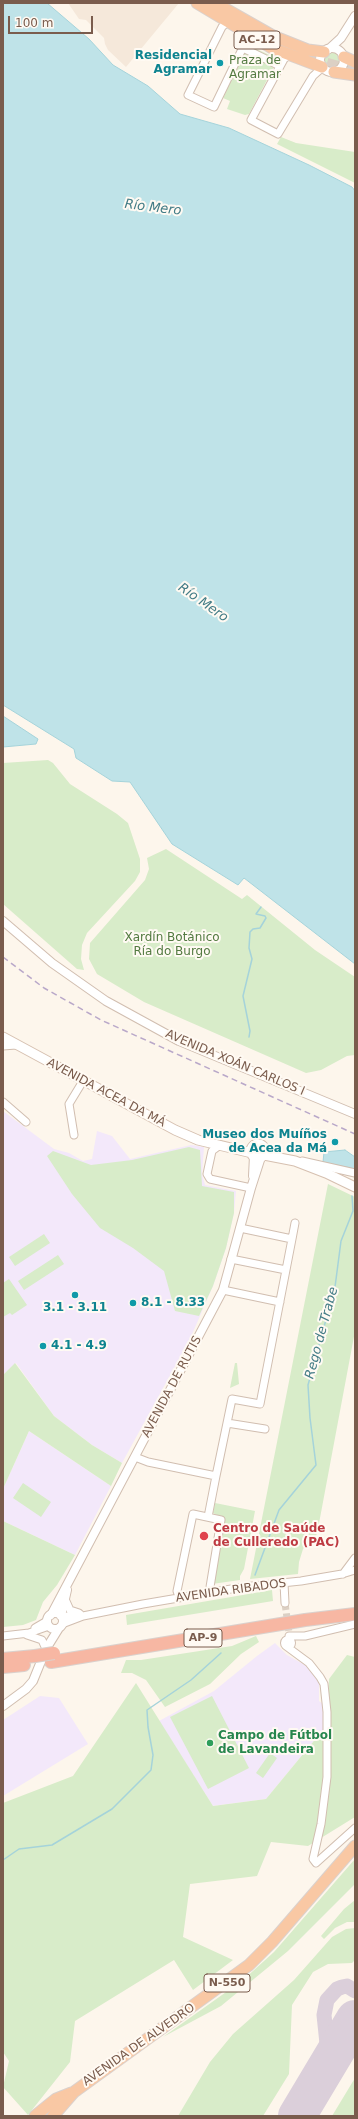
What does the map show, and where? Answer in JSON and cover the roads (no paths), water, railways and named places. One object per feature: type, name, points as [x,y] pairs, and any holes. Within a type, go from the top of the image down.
[{"type":"highway","name":"AC-12","points":[[197,3],[248,34],[298,55]]},
{"type":"highway","name":"AC-12","points":[[202,3],[261,38],[323,67]]},
{"type":"highway","name":"AC-12","points":[[210,3],[298,55]]},
{"type":"highway","name":"AC-12","points":[[215,3],[273,36],[308,50],[327,50]]},
{"type":"highway","points":[[342,54],[355,62]]},
{"type":"highway","points":[[334,72],[355,76]]},
{"type":"highway","name":"AP-9","points":[[3,1667],[50,1655],[306,1612],[355,1606]]},
{"type":"highway","name":"AP-9","points":[[50,1655],[144,1648],[305,1620],[355,1614]]},
{"type":"highway","name":"AP-9","points":[[3,1659],[34,1660]]},
{"type":"highway","name":"AVENIDA DE ALVEDRO","points":[[53,2116],[74,2092],[249,1965],[272,1942],[355,1846]]},
{"type":"highway","name":"AVENIDA DE ALVEDRO","points":[[35,2116],[56,2099],[74,2092]]},
{"type":"main road","name":"AVENIDA ACEA DA MÁ","points":[[3,1037],[175,1130],[216,1144],[291,1159]]},
{"type":"main road","points":[[291,1159],[326,1172],[355,1187]]},
{"type":"street","points":[[341,38],[342,66],[334,72],[328,71],[323,67],[320,60],[327,50],[341,38],[355,16]]},
{"type":"street","points":[[227,22],[222,27],[188,95],[214,107],[243,48],[248,34]]},
{"type":"street","points":[[243,48],[280,66]]},
{"type":"street","points":[[327,50],[342,54]]},
{"type":"street","points":[[313,76],[298,55],[285,57],[251,120],[278,134],[313,76],[323,67]]},
{"type":"street","name":"AVENIDA XOÁN CARLOS I","points":[[3,921],[52,963],[106,1000],[179,1041],[355,1114]]},
{"type":"street","points":[[3,1046],[16,1045]]},
{"type":"street","points":[[74,1135],[68,1104],[83,1081]]},
{"type":"street","points":[[3,1102],[26,1122]]},
{"type":"street","points":[[216,1144],[212,1150],[207,1174],[210,1179],[252,1185]]},
{"type":"street","name":"AVENIDA DE RUTIS","points":[[50,1655],[49,1622],[134,1457],[223,1290],[252,1185],[258,1153]]},
{"type":"street","points":[[291,1159],[355,1173]]},
{"type":"street","points":[[208,1517],[232,1399],[260,1404],[295,1223]]},
{"type":"street","points":[[240,1228],[292,1239]]},
{"type":"street","points":[[232,1259],[286,1270]]},
{"type":"street","points":[[223,1290],[280,1302]]},
{"type":"street","points":[[227,1423],[265,1429]]},
{"type":"street","points":[[134,1457],[148,1462],[216,1476]]},
{"type":"street","points":[[179,1597],[177,1591],[193,1514],[221,1520],[210,1587],[211,1592]]},
{"type":"street","points":[[342,1574],[355,1558]]},
{"type":"street","name":"AVENIDA RIBADOS","points":[[61,1621],[179,1597],[284,1583],[342,1574],[355,1570]]},
{"type":"street","name":"AVENIDA DE RUTIS","points":[[3,1706],[26,1689],[50,1655],[61,1621],[69,1582]]},
{"type":"street","points":[[284,1583],[285,1603]]},
{"type":"street","points":[[65,1599],[70,1610],[81,1613]]},
{"type":"street","name":"AVENIDA RIBADOS","points":[[61,1621],[81,1613],[106,1611]]},
{"type":"street","points":[[18,1635],[49,1622],[61,1621],[56,1613],[49,1622]]},
{"type":"street","points":[[355,1624],[289,1639],[298,1653],[315,1669],[324,1684],[327,1712],[327,1777],[321,1824],[313,1860],[316,1863],[355,1828]]},
{"type":"street","points":[[3,1636],[18,1635],[36,1637],[42,1640],[50,1655]]},
{"type":"water","name":"Río Mero","points":[[3,3],[47,3],[89,39],[113,65],[148,86],[180,114],[229,128],[309,165],[352,187],[355,191],[355,964],[244,878],[238,885],[172,844],[130,782],[112,781],[76,758],[74,749],[3,705]]},
{"type":"water","points":[[3,716],[38,739],[36,744],[3,747]]},
{"type":"water","points":[[345,1150],[355,1157],[355,1169],[323,1162],[324,1152]]},
{"type":"waterway","points":[[249,1037],[250,1031],[243,996],[252,959],[249,948],[250,932],[253,929],[260,928],[266,918],[265,916],[256,914],[261,907]]},
{"type":"waterway","name":"Rego de Trabe","points":[[255,1575],[279,1510],[316,1465],[310,1418],[308,1385],[335,1287],[341,1241],[353,1211],[352,1196]]},
{"type":"waterway","name":"Rego de Trabe","points":[[3,1860],[19,1849],[52,1845],[112,1809],[151,1770],[153,1755],[148,1727],[147,1710],[191,1680],[221,1653]]},
{"type":"tunnel","points":[[311,59],[355,71]]},
{"type":"tunnel","points":[[285,1603],[289,1633]]},
{"type":"railway","points":[[3,957],[44,988],[101,1020],[355,1134]]},
{"type":"place","name":"Residencial Agramar","points":[[220,63]]},
{"type":"place","name":"Museo dos Muíños de Acea da Má","points":[[335,1142]]},
{"type":"place","name":"3.1 - 3.11","points":[[75,1295]]},
{"type":"place","name":"8.1 - 8.33","points":[[133,1303]]},
{"type":"place","name":"4.1 - 4.9","points":[[43,1346]]},
{"type":"place","name":"Centro de Saúde de Culleredo (PAC)","points":[[204,1536]]},
{"type":"place","name":"Campo de Fútbol de Lavandeira","points":[[210,1743]]},
{"type":"park label","name":"Praza de Agramar","points":[[255,68]]},
{"type":"park label","name":"Xardín Botánico Ría do Burgo","points":[[172,945]]}]
